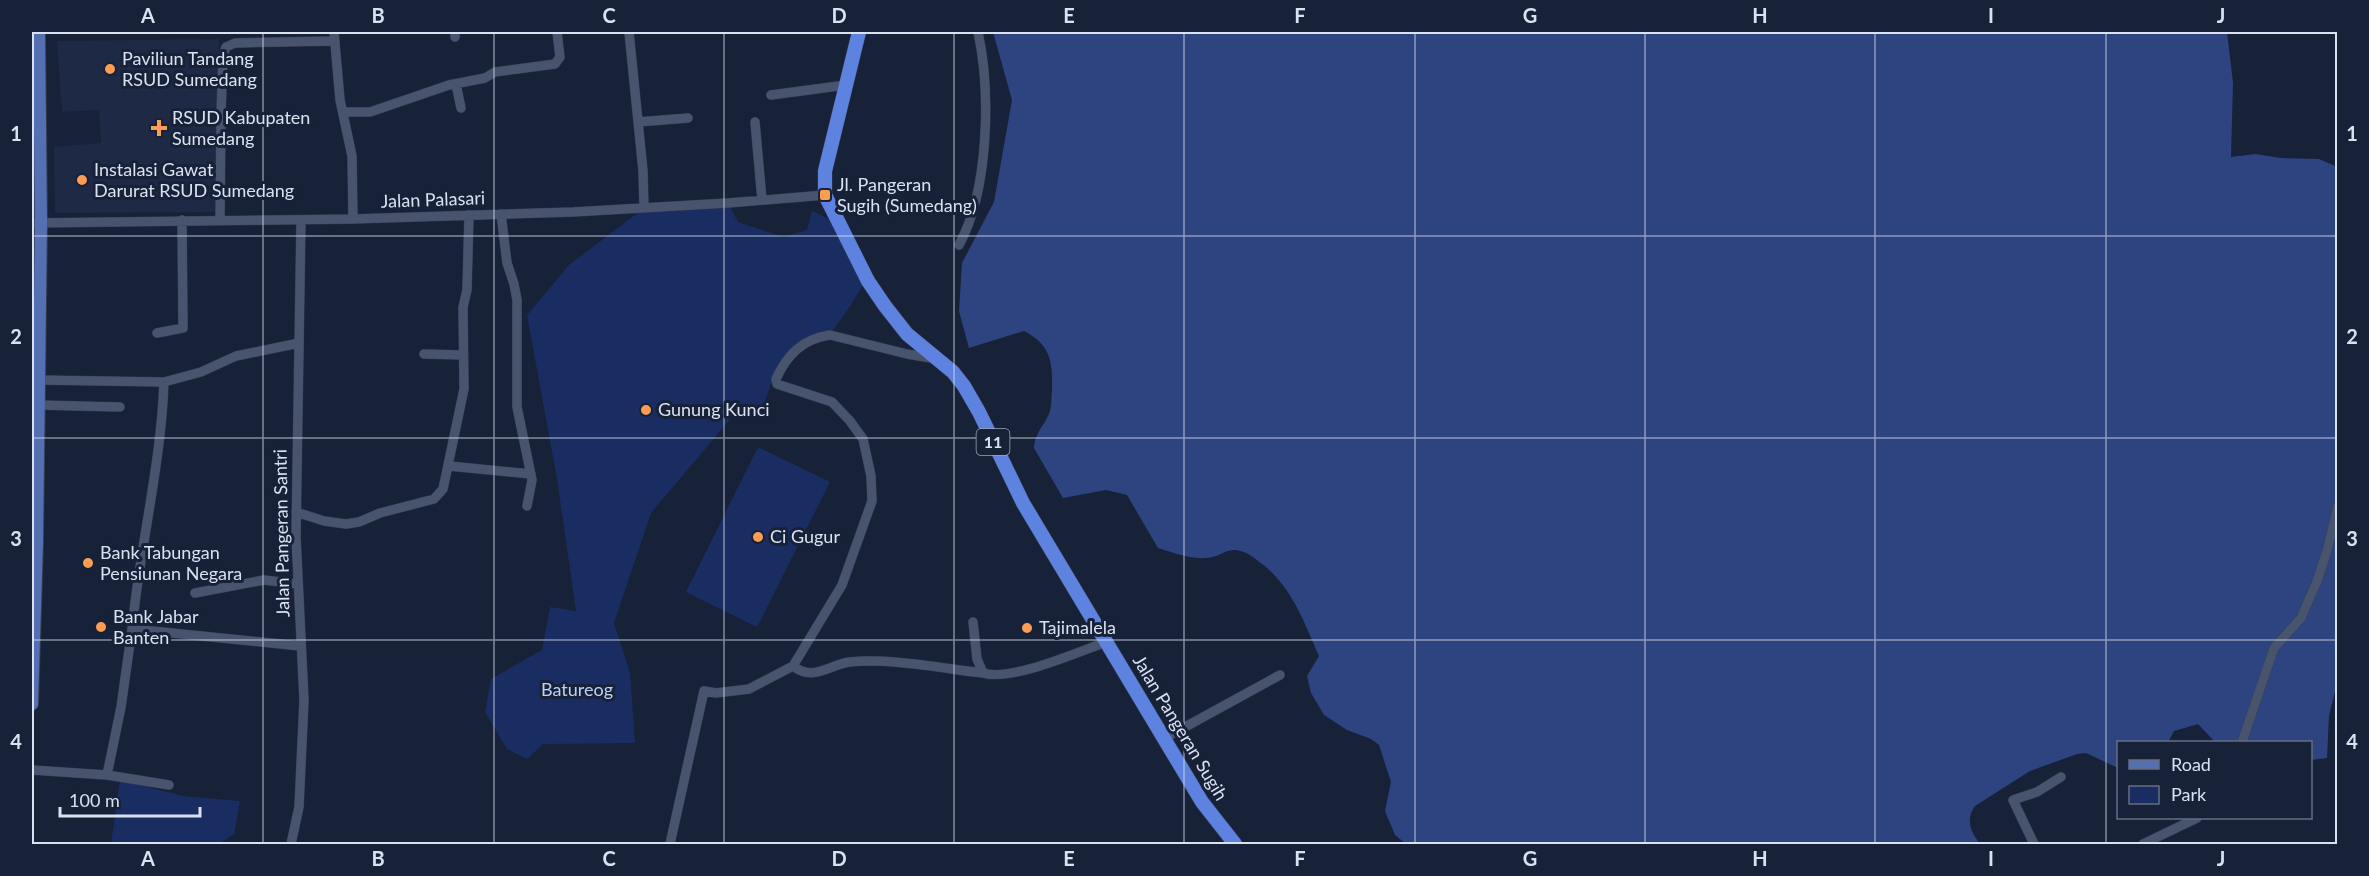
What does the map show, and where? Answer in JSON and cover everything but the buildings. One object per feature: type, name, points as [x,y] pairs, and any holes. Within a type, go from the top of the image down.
[{"type":"highway","name":"Jalan Pangeran Sugih","points":[[859,32],[825,171],[825,195],[868,281],[885,306],[907,334],[953,372],[974,404],[1023,503],[1202,802],[1235,844]]},
{"type":"main road","points":[[32,704],[34,439],[38,405],[35,122],[39,32]]},
{"type":"street","points":[[344,112],[370,112],[456,84],[485,78],[498,71],[557,63],[560,57],[557,32]]},
{"type":"street","points":[[629,32],[643,171],[644,207]]},
{"type":"street","points":[[959,245],[969,227],[978,199],[986,111],[985,70],[978,32]]},
{"type":"street","points":[[220,219],[220,114],[223,56],[226,46],[235,43],[334,36],[340,100],[352,156],[353,219]]},
{"type":"street","points":[[456,84],[461,108]]},
{"type":"street","points":[[771,95],[846,85]]},
{"type":"street","points":[[638,122],[688,118]]},
{"type":"street","points":[[755,122],[762,200]]},
{"type":"street","name":"Jalan Palasari","points":[[36,223],[353,219],[501,214],[825,195]]},
{"type":"street","points":[[501,214],[507,263],[514,284],[516,300],[517,407],[531,474],[531,493],[527,506]]},
{"type":"street","points":[[296,512],[324,521],[346,524],[434,499],[443,489],[464,389],[463,307],[467,290],[470,215]]},
{"type":"street","points":[[157,333],[183,328],[182,220]]},
{"type":"street","name":"Jalan Pangeran Santri","points":[[291,844],[299,807],[304,700],[297,584],[296,512],[301,220]]},
{"type":"street","points":[[670,844],[704,691],[716,693],[749,689],[793,666],[842,585],[872,501],[871,476],[863,439],[832,402],[778,385],[776,379],[784,361],[793,351],[817,337],[830,335],[939,360]]},
{"type":"street","points":[[38,380],[164,382],[201,372],[236,356],[299,343]]},
{"type":"street","points":[[424,354],[463,355]]},
{"type":"street","points":[[107,775],[121,707],[158,448],[164,382]]},
{"type":"street","points":[[38,405],[120,407]]},
{"type":"street","points":[[449,466],[531,474]]},
{"type":"street","points":[[2242,741],[2274,648],[2301,618],[2313,591],[2327,551],[2337,506]]},
{"type":"street","points":[[195,592],[264,580],[297,584]]},
{"type":"street","points":[[973,622],[977,659],[983,673]]},
{"type":"street","points":[[132,629],[300,646]]},
{"type":"street","points":[[793,666],[812,674],[848,662],[883,662],[993,676],[1014,673],[1106,642]]},
{"type":"street","points":[[1165,738],[1280,675]]},
{"type":"street","points":[[32,770],[107,775],[169,785]]},
{"type":"street","points":[[2034,844],[2013,800],[2047,787],[2061,777]]},
{"type":"street","points":[[2143,844],[2195,819]]},
{"type":"street","points":[[291,844],[302,844]]},
{"type":"shaded area","points":[[993,32],[2227,32],[2233,83],[2231,157],[2255,154],[2281,158],[2319,159],[2335,166],[2337,170],[2338,679],[2329,716],[2327,758],[2312,760],[2312,741],[2214,741],[2198,724],[2174,731],[2169,741],[2117,741],[2117,768],[2086,753],[2077,754],[2030,771],[1975,806],[1970,816],[1970,826],[1980,844],[1406,844],[1395,835],[1385,811],[1391,782],[1379,745],[1371,739],[1347,730],[1324,715],[1311,693],[1307,676],[1319,656],[1295,604],[1279,580],[1255,559],[1241,551],[1231,550],[1209,558],[1201,558],[1187,557],[1158,548],[1127,495],[1106,490],[1063,498],[1034,448],[1036,438],[1049,414],[1051,405],[1052,371],[1045,348],[1024,331],[969,348],[959,311],[962,263],[994,202],[1012,100]]},
{"type":"shaded area","name":"RSUD Kabupaten Sumedang","points":[[219,39],[218,212],[55,213],[54,147],[101,143],[99,110],[62,112],[57,41]]},
{"type":"green space","name":"Gunung Kunci","points":[[728,203],[738,222],[783,237],[807,230],[812,211],[844,226],[869,275],[829,336],[791,357],[773,378],[764,404],[732,417],[651,513],[614,623],[630,673],[635,743],[543,744],[527,759],[507,749],[485,712],[491,679],[542,650],[550,607],[576,611],[557,479],[527,315],[569,265],[644,208]]},
{"type":"green space","name":"Ci Gugur","points":[[758,447],[830,482],[757,627],[686,592]]},
{"type":"green space","points":[[120,780],[183,796],[240,801],[234,834],[219,844],[111,844]]},
{"type":"place","name":"Paviliun Tandang RSUD Sumedang","points":[[110,69]]},
{"type":"place","name":"RSUD Kabupaten Sumedang","points":[[159,128]]},
{"type":"place","name":"Instalasi Gawat Darurat RSUD Sumedang","points":[[82,180]]},
{"type":"place","name":"Jl. Pangeran Sugih (Sumedang)","points":[[825,195]]},
{"type":"place","name":"Gunung Kunci","points":[[646,410]]},
{"type":"place","name":"Ci Gugur","points":[[758,537]]},
{"type":"place","name":"Bank Tabungan Pensiunan Negara","points":[[88,563]]},
{"type":"place","name":"Bank Jabar Banten","points":[[101,627]]},
{"type":"place","name":"Tajimalela","points":[[1027,628]]},
{"type":"park label","name":"Batureog","points":[[577,690]]}]
